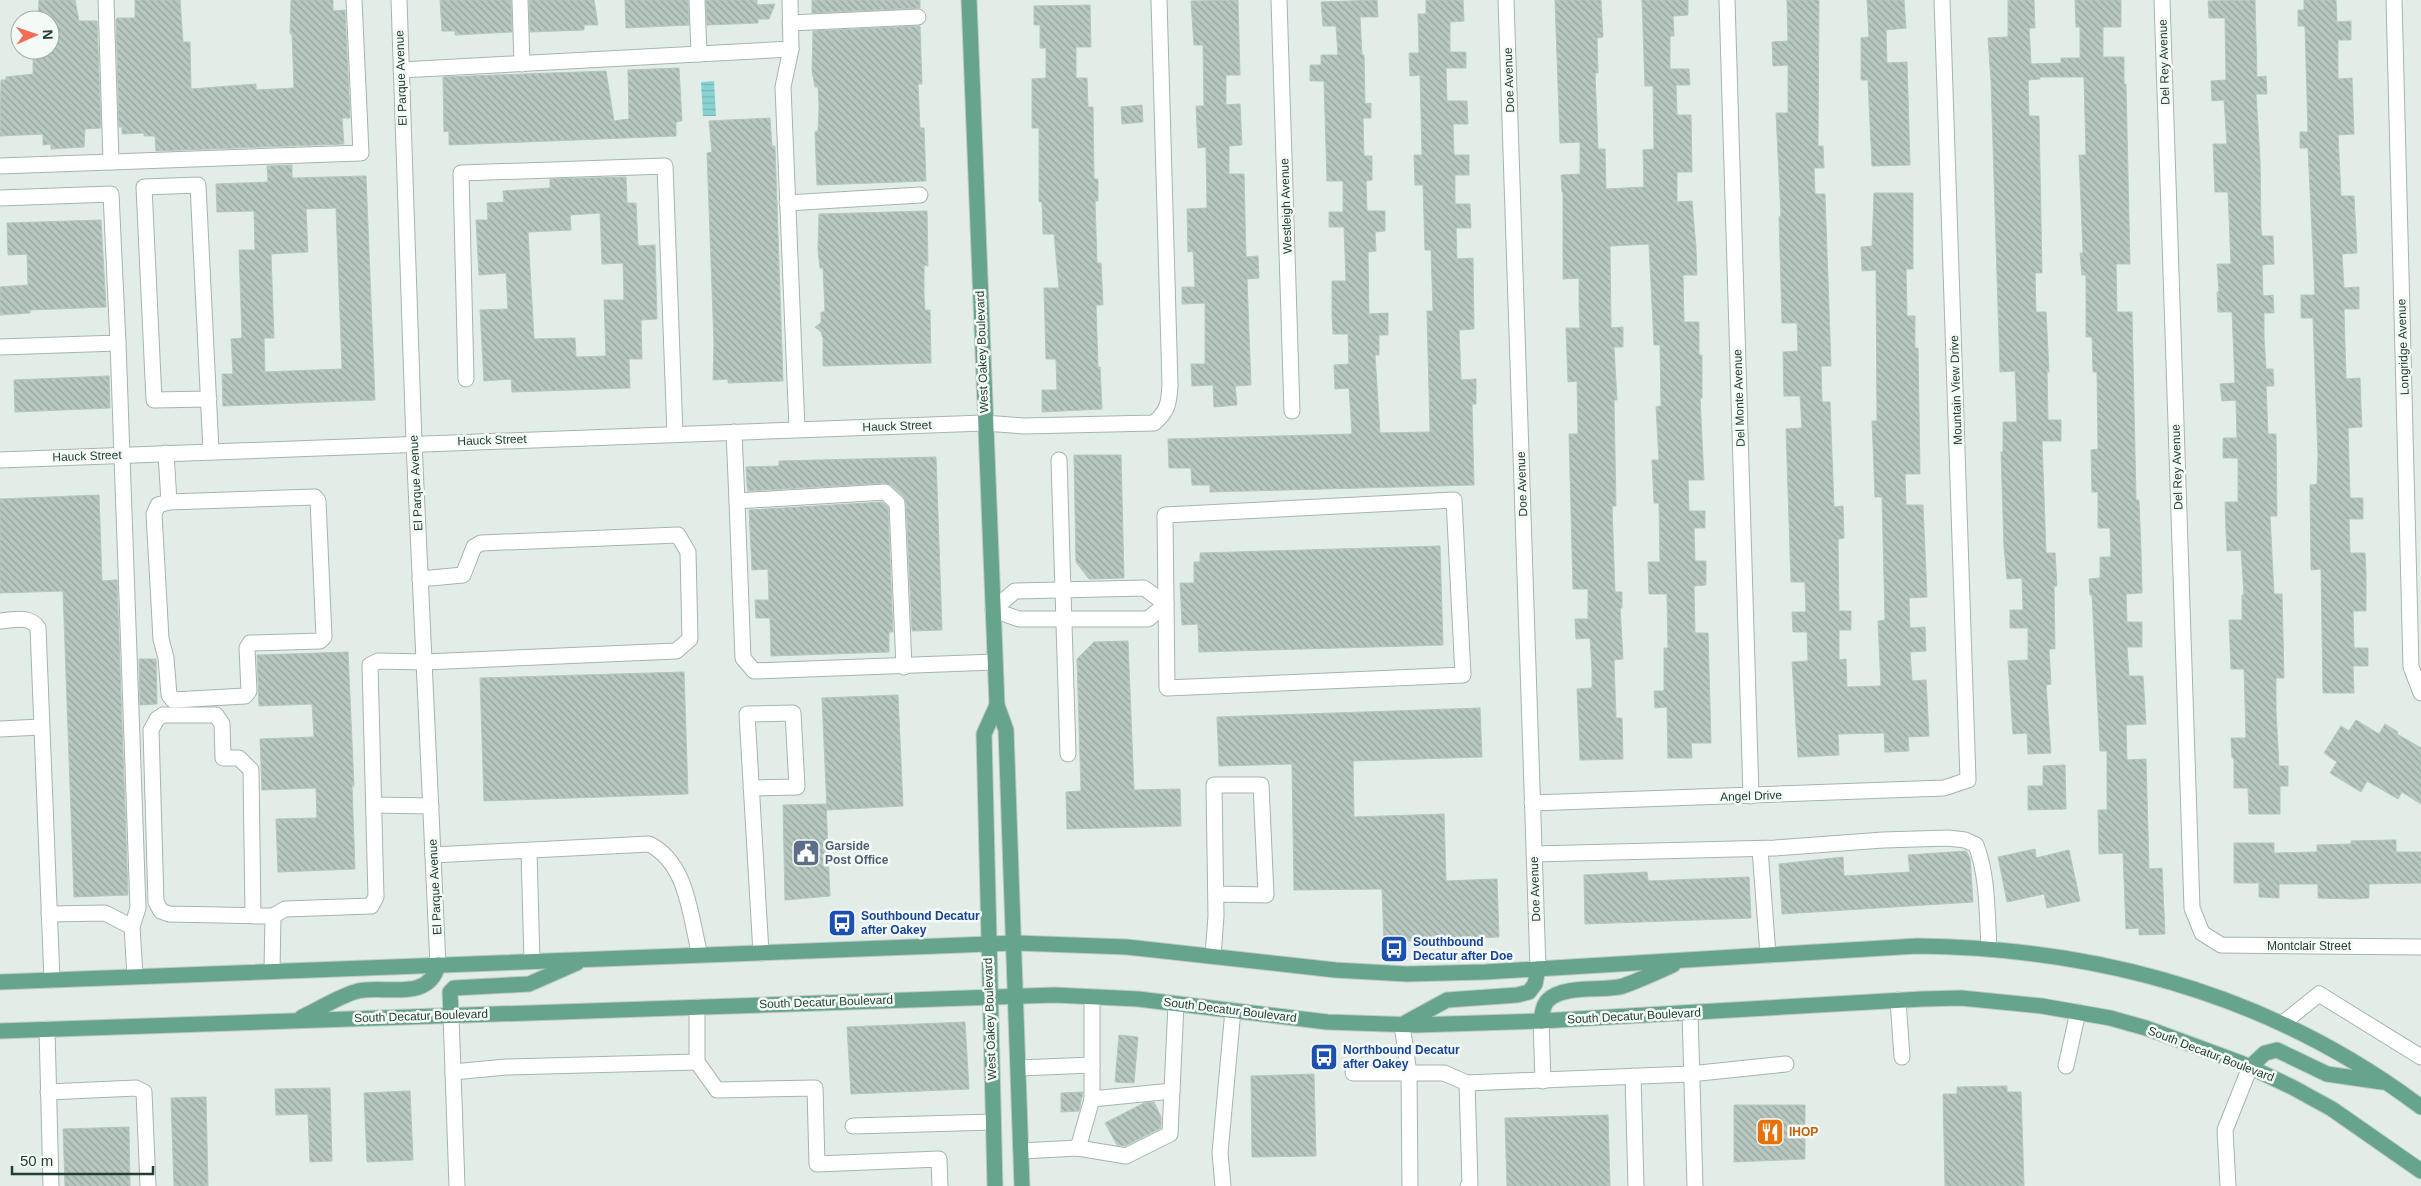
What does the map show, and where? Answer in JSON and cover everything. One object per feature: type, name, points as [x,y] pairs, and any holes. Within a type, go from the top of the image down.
[{"type":"main road","name":"West Oakey Boulevard","points":[[969,0],[992,610],[997,705],[1006,730],[1016,943],[1022,1186]]},
{"type":"main road","name":"West Oakey Boulevard","points":[[995,1186],[987,944],[984,734],[997,705]]},
{"type":"main road","points":[[0,982],[1016,943],[1126,947],[1335,970],[1407,974],[1684,961],[1916,946],[1989,948],[2028,952],[2132,971],[2198,990],[2283,1023],[2388,1083],[2421,1108]]},
{"type":"main road","points":[[450,1015],[450,992],[454,988],[529,984],[585,960]]},
{"type":"main road","points":[[1541,1021],[1543,1008],[1548,1000],[1557,995],[1574,991],[1622,986],[1684,961]]},
{"type":"main road","points":[[296,1020],[358,991],[418,988],[430,982],[436,976],[438,965]]},
{"type":"main road","points":[[1402,1025],[1446,1000],[1517,995],[1529,992],[1535,984],[1538,969]]},
{"type":"main road","name":"South Decatur Boulevard","points":[[0,1031],[1017,996],[1092,997],[1176,1004],[1327,1022],[1465,1025],[1962,998],[2001,1001],[2078,1012],[2146,1028],[2250,1067],[2292,1086],[2332,1109],[2421,1171]]},
{"type":"main road","points":[[2250,1067],[2264,1053],[2277,1050],[2326,1074],[2388,1083]]},
{"type":"street","points":[[106,0],[111,162]]},
{"type":"street","points":[[0,166],[361,152],[354,0]]},
{"type":"street","name":"El Parque Avenue","points":[[399,0],[414,443],[438,965]]},
{"type":"street","points":[[520,0],[522,64]]},
{"type":"street","points":[[697,0],[699,54]]},
{"type":"street","points":[[790,0],[791,49],[783,86],[797,430]]},
{"type":"street","name":"Hauck Street","points":[[0,460],[984,423],[1024,426],[1154,423],[1164,415],[1169,401],[1170,385],[1158,0]]},
{"type":"street","name":"Westleigh Avenue","points":[[1279,0],[1292,411]]},
{"type":"street","name":"Doe Avenue","points":[[1506,0],[1538,969]]},
{"type":"street","name":"Del Monte Avenue","points":[[1727,0],[1751,796]]},
{"type":"street","name":"Mountain View Drive","points":[[1942,0],[1968,780]]},
{"type":"street","name":"Del Rey Avenue","points":[[2162,0],[2192,908],[2202,933]]},
{"type":"street","name":"Longridge Avenue","points":[[2394,0],[2411,667],[2421,692]]},
{"type":"street","points":[[790,22],[918,17]]},
{"type":"street","points":[[401,70],[791,49]]},
{"type":"street","points":[[466,379],[461,173],[666,166],[675,434]]},
{"type":"street","points":[[209,399],[154,400],[144,187],[198,185],[209,399],[211,451]]},
{"type":"street","points":[[0,198],[111,194],[122,407],[121,455],[138,908],[132,927],[135,976]]},
{"type":"street","points":[[788,203],[920,195]]},
{"type":"street","points":[[0,347],[118,342]]},
{"type":"street","points":[[734,432],[743,658],[754,671],[904,667],[995,662]]},
{"type":"street","points":[[166,453],[169,502]]},
{"type":"street","points":[[1059,460],[1068,754]]},
{"type":"street","points":[[737,501],[885,492],[897,503],[904,667]]},
{"type":"street","points":[[315,497],[318,502],[324,637],[320,641],[250,643],[247,648],[249,691],[245,696],[173,700],[169,695],[166,658],[161,638],[154,514],[158,504],[169,502],[315,497]]},
{"type":"street","points":[[1454,500],[1462,675],[1167,688],[1166,604],[1165,515],[1454,500]]},
{"type":"street","points":[[253,916],[252,770],[240,758],[223,758],[222,724],[216,715],[163,715],[157,719],[151,730],[156,902],[160,911],[169,914],[253,916],[273,916],[285,909],[371,906],[376,897],[370,665],[378,661],[424,662],[676,651],[690,639],[688,552],[678,535],[481,543],[474,547],[462,576],[420,579]]},
{"type":"street","points":[[992,610],[1015,591],[1144,588],[1166,604]]},
{"type":"street","points":[[992,610],[1019,619],[1148,619],[1166,604]]},
{"type":"street","points":[[0,621],[28,620],[34,622],[38,628],[52,980]]},
{"type":"street","points":[[751,788],[797,787],[793,713],[747,714],[751,788],[761,953]]},
{"type":"street","points":[[0,729],[41,727]]},
{"type":"street","name":"Angel Drive","points":[[1532,802],[1944,788],[1968,780]]},
{"type":"street","points":[[1213,956],[1216,894],[1214,785],[1261,785],[1266,896],[1216,894]]},
{"type":"street","points":[[374,805],[431,806]]},
{"type":"street","points":[[1534,854],[1760,849],[1883,840],[1948,838],[1965,840],[1976,845],[1979,854],[1986,904],[1989,948]]},
{"type":"street","points":[[433,855],[649,844],[660,850],[674,863],[681,880],[700,955]]},
{"type":"street","points":[[1760,849],[1768,955]]},
{"type":"street","points":[[529,850],[532,961]]},
{"type":"street","points":[[49,914],[105,913],[132,927]]},
{"type":"street","points":[[272,971],[273,916]]},
{"type":"street","name":"Montclair Street","points":[[2202,933],[2220,946],[2421,946]]},
{"type":"street","points":[[2283,1023],[2319,994],[2421,1057]]},
{"type":"street","points":[[1078,1148],[1092,1099],[1092,997]]},
{"type":"street","points":[[1898,1000],[1902,1057]]},
{"type":"street","points":[[1022,1151],[1078,1148],[1126,1156],[1170,1134],[1176,1004]]},
{"type":"street","points":[[697,1007],[697,1062],[717,1090],[815,1088],[817,1164],[939,1159],[940,1186]]},
{"type":"street","points":[[1223,1186],[1220,1152],[1233,1010]]},
{"type":"street","points":[[2066,1066],[2078,1012]]},
{"type":"street","points":[[1690,1013],[1690,1074],[1695,1186]]},
{"type":"street","points":[[450,1015],[457,1186]]},
{"type":"street","points":[[1541,1021],[1543,1081]]},
{"type":"street","points":[[1402,1025],[1409,1073],[1410,1186]]},
{"type":"street","points":[[47,1029],[50,1186]]},
{"type":"street","points":[[452,1072],[506,1067],[697,1062]]},
{"type":"street","points":[[1353,1073],[1444,1073],[1467,1083],[1690,1074],[1786,1064]]},
{"type":"street","points":[[1019,1068],[1092,1065]]},
{"type":"street","points":[[2228,1186],[2225,1130],[2250,1067]]},
{"type":"street","points":[[1633,1076],[1636,1186]]},
{"type":"street","points":[[1467,1083],[1470,1184],[1468,1186]]},
{"type":"street","points":[[48,1092],[136,1088],[144,1092],[148,1186]]},
{"type":"street","points":[[1092,1099],[1172,1092]]},
{"type":"street","points":[[853,1126],[993,1122]]},
{"type":"water","points":[[714,81],[716,116],[703,116],[701,82]]},
{"type":"building","points":[[39,0],[75,0],[79,21],[97,21],[101,128],[85,129],[84,147],[51,149],[51,144],[43,145],[43,134],[0,136],[1,80],[6,80],[6,77],[33,74],[33,60],[60,60],[60,10],[38,10]]},
{"type":"building","points":[[135,0],[180,0],[183,42],[190,42],[191,89],[256,84],[256,90],[294,88],[292,34],[290,34],[291,0],[333,0],[333,11],[345,10],[350,118],[342,118],[344,144],[156,151],[155,136],[144,136],[144,133],[122,134],[122,127],[119,127],[116,20],[117,18],[135,18]]},
{"type":"building","points":[[440,0],[511,0],[512,32],[455,35],[455,31],[442,31]]},
{"type":"building","points":[[529,0],[594,0],[598,25],[584,25],[584,30],[530,32]]},
{"type":"building","points":[[625,0],[688,0],[689,25],[626,28]]},
{"type":"building","points":[[706,0],[757,0],[757,5],[775,4],[769,19],[758,19],[758,23],[707,25]]},
{"type":"building","points":[[812,0],[920,0],[920,8],[812,13]]},
{"type":"building","points":[[1238,0],[1240,75],[1226,75],[1226,105],[1240,104],[1242,145],[1229,146],[1229,174],[1244,174],[1246,257],[1258,256],[1259,278],[1247,279],[1251,385],[1235,386],[1237,405],[1214,407],[1213,385],[1192,386],[1191,364],[1205,364],[1205,303],[1182,304],[1182,287],[1195,287],[1193,251],[1188,252],[1187,209],[1207,208],[1206,147],[1198,148],[1196,106],[1204,106],[1203,45],[1194,45],[1191,1]]},
{"type":"building","points":[[1377,0],[1378,17],[1360,17],[1362,55],[1364,55],[1365,104],[1371,103],[1371,118],[1363,118],[1364,156],[1372,156],[1372,180],[1366,181],[1367,211],[1385,211],[1385,231],[1375,232],[1376,251],[1368,252],[1369,314],[1388,313],[1388,335],[1379,335],[1379,355],[1375,355],[1380,433],[1430,432],[1427,311],[1433,311],[1431,250],[1425,250],[1423,185],[1415,185],[1414,155],[1422,155],[1420,75],[1410,76],[1409,53],[1419,53],[1418,14],[1426,14],[1426,0],[1463,0],[1464,21],[1450,22],[1450,52],[1466,52],[1466,68],[1446,68],[1447,101],[1467,101],[1468,124],[1453,124],[1454,155],[1469,155],[1469,175],[1455,175],[1455,204],[1470,204],[1471,228],[1456,228],[1457,259],[1473,258],[1474,329],[1459,330],[1461,380],[1476,379],[1476,404],[1472,404],[1474,485],[1210,492],[1210,485],[1192,485],[1191,468],[1169,468],[1168,439],[1352,434],[1349,388],[1335,389],[1334,365],[1349,364],[1348,334],[1333,334],[1332,315],[1332,281],[1346,281],[1344,227],[1329,227],[1329,212],[1343,212],[1343,181],[1327,181],[1324,81],[1310,81],[1310,65],[1321,65],[1321,55],[1338,55],[1336,26],[1323,26],[1321,2]]},
{"type":"building","points":[[1555,0],[1601,0],[1603,37],[1597,38],[1598,73],[1595,73],[1598,149],[1605,149],[1606,189],[1644,187],[1643,150],[1654,149],[1653,86],[1645,86],[1642,0],[1688,0],[1688,15],[1673,16],[1674,36],[1670,36],[1670,69],[1689,69],[1690,85],[1676,85],[1677,115],[1691,115],[1692,172],[1677,172],[1677,202],[1692,201],[1696,248],[1697,275],[1683,275],[1684,322],[1699,322],[1699,355],[1702,355],[1702,398],[1700,398],[1704,480],[1688,480],[1689,511],[1705,511],[1705,528],[1694,528],[1695,561],[1706,561],[1706,585],[1694,586],[1695,633],[1708,633],[1711,743],[1691,743],[1692,758],[1668,758],[1667,707],[1655,708],[1654,691],[1664,691],[1664,648],[1668,648],[1667,594],[1649,594],[1648,562],[1660,562],[1659,503],[1654,503],[1652,460],[1659,460],[1656,407],[1661,406],[1660,345],[1654,345],[1649,244],[1610,246],[1611,328],[1623,327],[1623,347],[1614,347],[1617,400],[1614,400],[1616,506],[1612,506],[1615,592],[1622,592],[1622,608],[1620,608],[1623,659],[1614,660],[1616,718],[1622,718],[1623,759],[1580,760],[1577,689],[1592,688],[1592,669],[1590,638],[1576,639],[1575,619],[1588,619],[1588,589],[1573,589],[1569,434],[1578,434],[1577,381],[1568,382],[1566,328],[1580,328],[1579,278],[1563,279],[1563,192],[1561,175],[1580,174],[1580,142],[1560,143]]},
{"type":"building","points":[[1787,0],[1819,0],[1818,146],[1823,146],[1824,168],[1814,168],[1815,194],[1825,194],[1831,366],[1821,366],[1822,402],[1830,402],[1834,507],[1843,506],[1844,538],[1838,539],[1839,611],[1851,611],[1851,630],[1839,630],[1839,660],[1846,659],[1847,687],[1881,686],[1878,621],[1885,620],[1882,497],[1875,497],[1872,421],[1877,421],[1876,270],[1862,271],[1861,247],[1872,246],[1874,193],[1913,193],[1913,269],[1906,269],[1907,316],[1915,316],[1915,348],[1918,348],[1920,474],[1905,474],[1906,505],[1923,505],[1927,597],[1909,598],[1910,628],[1925,627],[1926,651],[1910,652],[1912,681],[1926,680],[1929,736],[1908,737],[1909,751],[1885,752],[1884,733],[1838,734],[1839,755],[1798,757],[1792,662],[1808,661],[1807,632],[1793,632],[1792,612],[1806,612],[1805,582],[1791,582],[1786,429],[1802,428],[1800,396],[1784,396],[1783,352],[1798,351],[1797,323],[1782,323],[1779,217],[1781,217],[1776,113],[1788,113],[1788,65],[1773,66],[1772,42],[1788,41]]},
{"type":"building","points":[[1867,0],[1904,0],[1906,28],[1886,30],[1887,63],[1907,62],[1910,165],[1872,166],[1868,80],[1861,80],[1861,38],[1869,37]]},
{"type":"building","points":[[2008,0],[2034,0],[2035,28],[2029,28],[2031,64],[2061,63],[2061,58],[2080,58],[2080,27],[2076,27],[2075,0],[2121,0],[2121,27],[2103,27],[2103,57],[2124,57],[2124,84],[2126,84],[2130,264],[2116,264],[2117,312],[2132,312],[2136,500],[2139,500],[2142,593],[2126,594],[2127,622],[2142,622],[2142,647],[2127,647],[2129,676],[2143,676],[2146,724],[2126,725],[2127,760],[2146,759],[2149,869],[2162,868],[2165,934],[2139,935],[2139,928],[2126,929],[2123,853],[2099,854],[2098,810],[2107,810],[2107,751],[2100,751],[2092,595],[2090,595],[2089,579],[2100,578],[2100,557],[2111,557],[2110,528],[2098,528],[2098,492],[2092,492],[2091,450],[2098,449],[2097,372],[2093,372],[2092,337],[2086,337],[2086,275],[2082,275],[2080,253],[2083,253],[2079,155],[2086,155],[2084,77],[2040,77],[2040,79],[2028,80],[2029,116],[2039,116],[2042,273],[2035,273],[2036,312],[2046,312],[2049,372],[2047,372],[2048,420],[2061,420],[2061,441],[2042,441],[2046,553],[2055,553],[2057,586],[2054,586],[2055,649],[2049,649],[2051,684],[2046,685],[2051,753],[2028,754],[2027,733],[2013,734],[2008,661],[2028,660],[2028,628],[2010,628],[2010,610],[2023,610],[2022,578],[2007,579],[2004,547],[2001,452],[2003,452],[2003,422],[2017,422],[2015,371],[2000,372],[1988,38],[2008,37]]},
{"type":"building","points":[[2255,0],[2257,77],[2266,76],[2267,94],[2256,94],[2260,160],[2261,229],[2262,236],[2273,236],[2274,264],[2262,265],[2263,296],[2273,295],[2274,313],[2264,313],[2264,337],[2266,369],[2273,369],[2274,386],[2266,386],[2268,434],[2276,434],[2277,516],[2270,516],[2274,594],[2282,594],[2284,678],[2276,678],[2279,766],[2288,766],[2288,786],[2280,786],[2280,814],[2249,814],[2248,788],[2234,788],[2234,758],[2232,758],[2231,738],[2246,738],[2244,669],[2231,669],[2229,620],[2242,620],[2242,595],[2244,595],[2241,550],[2227,551],[2225,502],[2238,502],[2238,458],[2223,458],[2223,438],[2237,438],[2236,400],[2222,401],[2220,384],[2235,383],[2232,312],[2218,312],[2217,292],[2219,292],[2217,264],[2231,264],[2228,192],[2215,192],[2213,144],[2227,144],[2224,100],[2212,101],[2211,81],[2226,80],[2225,18],[2209,18],[2208,1]]},
{"type":"building","points":[[2304,0],[2336,0],[2337,22],[2351,21],[2351,40],[2338,40],[2338,79],[2352,78],[2354,134],[2338,135],[2341,196],[2354,196],[2357,253],[2342,254],[2344,288],[2359,287],[2359,309],[2344,309],[2346,379],[2360,378],[2362,427],[2348,428],[2350,498],[2363,498],[2363,519],[2349,519],[2350,553],[2365,553],[2366,573],[2366,611],[2353,611],[2354,648],[2368,648],[2368,666],[2353,666],[2354,693],[2323,693],[2321,569],[2311,570],[2310,485],[2317,484],[2318,455],[2313,318],[2301,318],[2301,295],[2315,295],[2308,148],[2300,148],[2300,132],[2308,132],[2305,26],[2298,26],[2298,10],[2304,10]]},
{"type":"building","points":[[1090,5],[1091,47],[1076,47],[1076,78],[1087,78],[1088,107],[1093,107],[1094,179],[1098,179],[1098,201],[1095,201],[1097,263],[1101,263],[1103,305],[1096,305],[1098,367],[1100,367],[1102,409],[1042,412],[1042,390],[1057,390],[1056,359],[1046,359],[1044,288],[1059,288],[1054,234],[1043,234],[1042,202],[1039,202],[1039,128],[1032,128],[1032,79],[1046,78],[1046,48],[1040,48],[1040,25],[1034,25],[1034,6]]},
{"type":"building","points":[[920,26],[922,84],[918,84],[920,128],[924,128],[926,181],[817,185],[815,132],[818,131],[819,105],[818,87],[815,87],[812,71],[813,31]]},
{"type":"building","points":[[679,68],[682,121],[676,122],[676,136],[449,145],[449,131],[444,132],[443,77],[606,71],[614,121],[629,119],[628,70]]},
{"type":"building","points":[[1142,105],[1143,122],[1122,124],[1121,107]]},
{"type":"building","points":[[770,118],[772,146],[775,146],[783,381],[728,383],[728,379],[713,380],[714,344],[707,153],[712,152],[709,121]]},
{"type":"building","points":[[292,165],[292,178],[366,176],[375,400],[223,406],[222,374],[233,374],[231,339],[242,338],[239,250],[255,250],[254,211],[217,212],[216,184],[268,182],[267,166]],"holes":[[[336,208],[342,369],[265,372],[264,338],[274,338],[271,254],[308,252],[306,209]]]},
{"type":"building","points":[[626,177],[627,203],[636,203],[638,246],[655,245],[657,319],[641,320],[642,359],[629,359],[630,388],[512,392],[511,379],[484,381],[480,310],[508,309],[506,273],[479,275],[476,220],[488,220],[487,203],[504,202],[503,191],[550,188],[550,179]],"holes":[[[600,213],[602,264],[623,263],[624,300],[604,300],[606,356],[576,357],[575,338],[534,339],[528,232],[571,230],[570,215]]]},
{"type":"building","points":[[927,211],[928,266],[924,265],[924,296],[925,310],[930,310],[931,363],[823,366],[823,338],[821,332],[815,327],[821,323],[821,312],[825,312],[823,268],[820,268],[818,250],[819,214]]},
{"type":"building","points":[[101,220],[106,307],[30,310],[30,313],[0,315],[0,287],[28,285],[27,254],[8,255],[7,223]]},
{"type":"building","points":[[109,376],[110,408],[15,412],[14,380]]},
{"type":"building","points":[[1074,455],[1121,455],[1124,578],[1089,579],[1076,562]]},
{"type":"building","points":[[936,457],[942,630],[912,631],[906,502],[903,496],[891,485],[884,483],[748,491],[747,485],[746,467],[779,466],[779,461]]},
{"type":"building","points":[[99,495],[102,581],[117,580],[128,895],[74,897],[63,591],[0,593],[0,499]]},
{"type":"building","points":[[882,502],[888,507],[893,632],[889,632],[889,652],[771,656],[770,618],[756,618],[755,600],[769,600],[768,569],[752,570],[749,510]]},
{"type":"building","points":[[1440,546],[1443,645],[1199,652],[1198,624],[1182,625],[1180,583],[1194,583],[1194,562],[1200,562],[1200,553]]},
{"type":"building","points":[[1128,641],[1134,790],[1180,789],[1181,826],[1067,829],[1066,792],[1081,791],[1077,659],[1094,642]]},
{"type":"building","points":[[348,652],[354,786],[352,786],[355,869],[278,872],[276,819],[317,818],[316,788],[262,790],[260,739],[314,737],[312,704],[259,706],[257,655]]},
{"type":"building","points":[[139,659],[156,659],[157,704],[140,705]]},
{"type":"building","points":[[684,672],[688,794],[484,801],[480,678]]},
{"type":"building","points":[[898,695],[903,806],[827,810],[822,698]]},
{"type":"building","points":[[1480,708],[1482,757],[1353,761],[1354,817],[1444,814],[1446,881],[1497,879],[1499,937],[1384,942],[1382,889],[1294,890],[1292,764],[1219,766],[1217,717]]},
{"type":"building","points":[[2356,720],[2379,734],[2385,724],[2398,732],[2397,734],[2421,748],[2421,804],[2402,792],[2398,799],[2367,781],[2361,792],[2330,773],[2337,762],[2324,753],[2341,726],[2349,731]]},
{"type":"building","points":[[2065,765],[2066,809],[2028,810],[2028,786],[2043,786],[2043,766]]},
{"type":"building","name":"Garside Post Office","points":[[826,804],[830,896],[785,900],[783,805]]},
{"type":"building","points":[[2396,840],[2396,852],[2421,852],[2421,883],[2369,884],[2369,898],[2352,899],[2318,898],[2318,884],[2279,884],[2279,898],[2259,897],[2259,883],[2234,883],[2234,843],[2274,843],[2274,853],[2317,852],[2317,845],[2351,844],[2351,841]]},
{"type":"building","points":[[2035,849],[2036,858],[2069,850],[2080,901],[2047,908],[2044,894],[2007,902],[1998,857]]},
{"type":"building","points":[[1966,851],[1970,858],[1973,902],[1782,914],[1779,864],[1843,857],[1844,876],[1910,872],[1908,855]]},
{"type":"building","points":[[1647,872],[1648,881],[1749,877],[1751,918],[1585,924],[1584,875]]},
{"type":"building","points":[[965,1022],[969,1089],[851,1094],[847,1027]]},
{"type":"building","points":[[1119,1035],[1138,1037],[1134,1083],[1115,1082]]},
{"type":"building","points":[[1314,1074],[1316,1156],[1252,1157],[1251,1076]]},
{"type":"building","points":[[2007,1086],[2007,1092],[2021,1092],[2024,1186],[1945,1186],[1943,1094],[1957,1094],[1957,1087]]},
{"type":"building","points":[[330,1088],[332,1161],[310,1162],[308,1114],[276,1115],[275,1089]]},
{"type":"building","points":[[410,1091],[413,1160],[367,1162],[364,1093]]},
{"type":"building","points":[[1083,1092],[1079,1111],[1061,1112],[1061,1093]]},
{"type":"building","points":[[206,1097],[208,1186],[174,1186],[171,1098]]},
{"type":"building","points":[[1154,1102],[1161,1117],[1161,1128],[1125,1146],[1117,1145],[1105,1123],[1144,1103]]},
{"type":"building","name":"IHOP","points":[[1734,1105],[1805,1105],[1805,1159],[1734,1162]]},
{"type":"building","points":[[1608,1115],[1610,1186],[1507,1186],[1505,1118]]},
{"type":"building","points":[[129,1127],[130,1186],[65,1186],[63,1129]]},
{"type":"place","name":"Garside Post Office","points":[[806,853]]},
{"type":"place","name":"Southbound Decatur after Oakey","points":[[842,923]]},
{"type":"place","name":"Southbound Decatur after Doe","points":[[1394,949]]},
{"type":"place","name":"Northbound Decatur after Oakey","points":[[1324,1057]]},
{"type":"place","name":"IHOP","points":[[1770,1132]]}]
